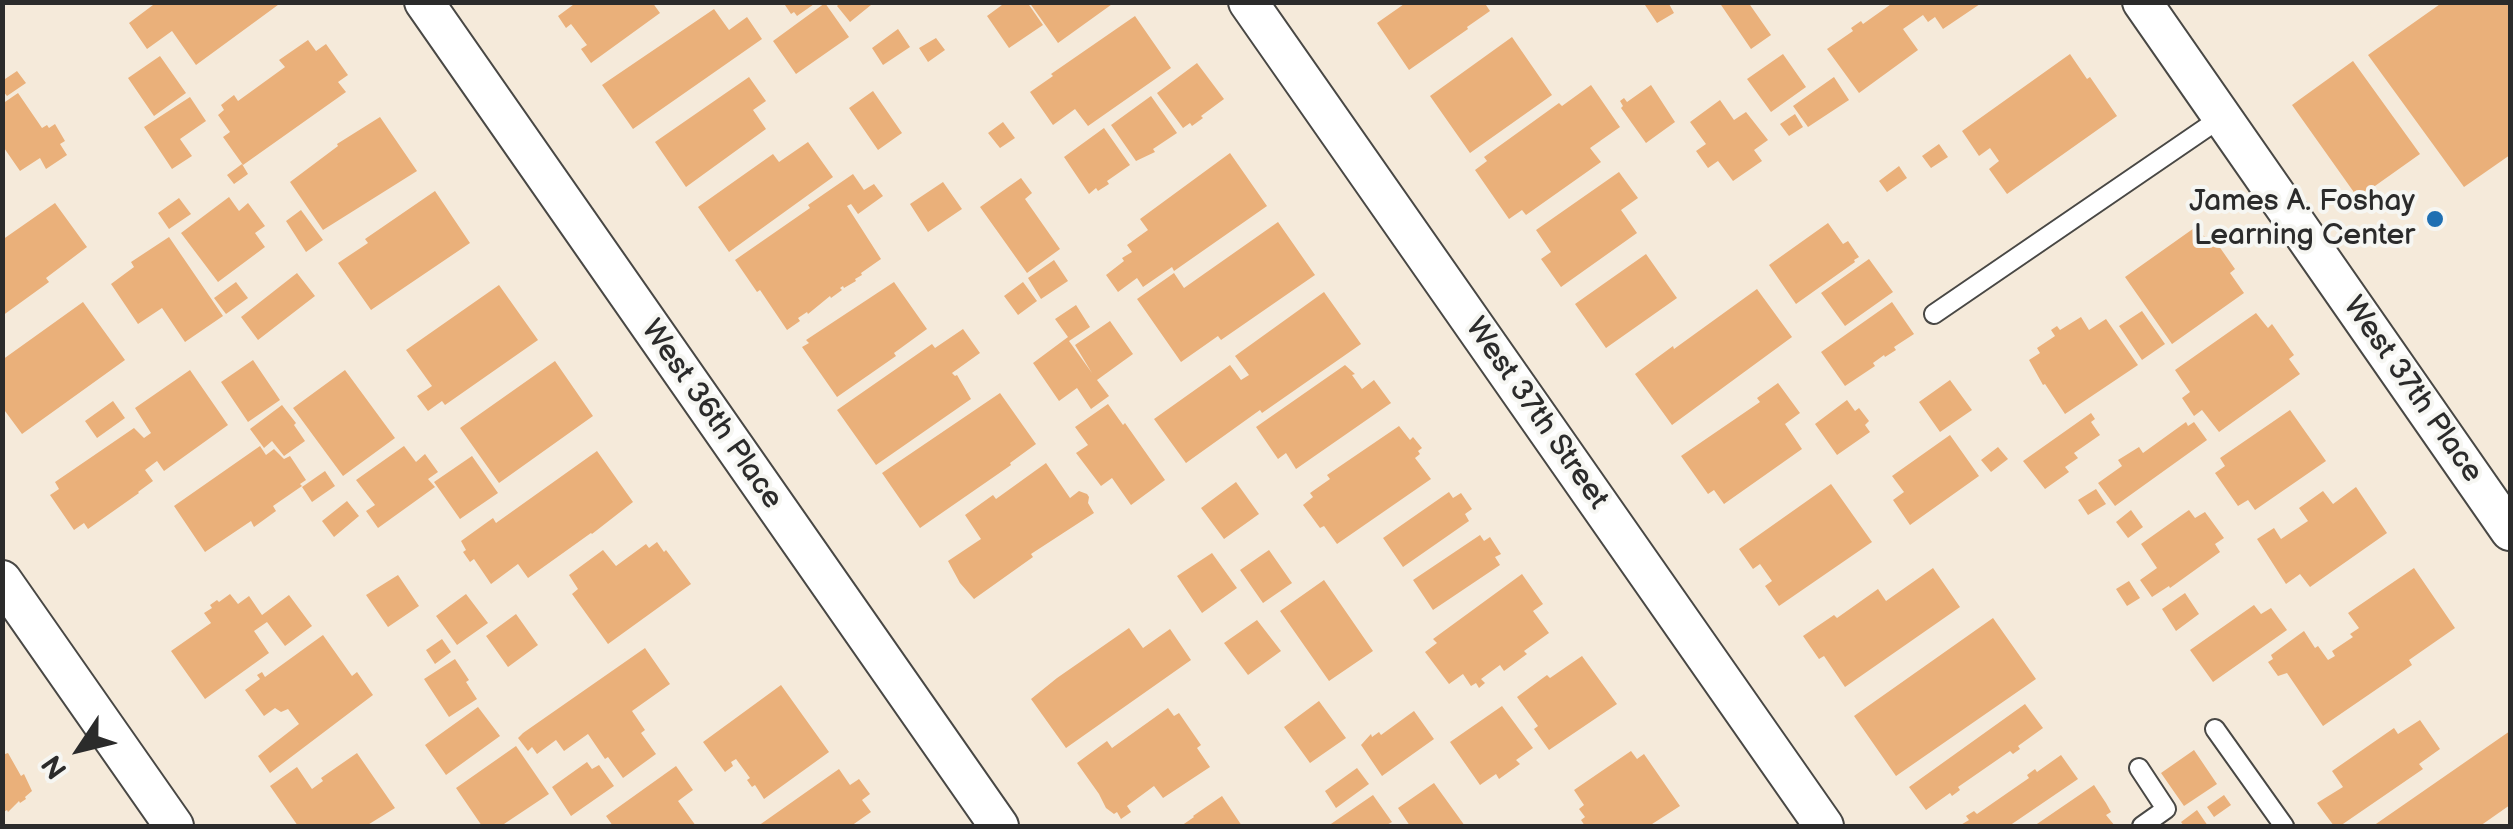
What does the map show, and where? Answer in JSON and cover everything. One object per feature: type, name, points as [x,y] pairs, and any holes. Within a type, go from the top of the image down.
[{"type":"street","name":"West 36th Place","points":[[424,2],[999,826]]},
{"type":"street","name":"West 37th Street","points":[[1248,2],[1824,826]]},
{"type":"street","name":"West 37th Place","points":[[2142,2],[2510,531]]},
{"type":"street","points":[[2,580],[174,826]]},
{"type":"lane","points":[[1934,314],[2222,117]]},
{"type":"lane","points":[[2215,728],[2284,826]]},
{"type":"lane","points":[[2139,768],[2166,809],[2142,826]]},
{"type":"building","points":[[152,2],[282,2],[196,65],[172,31],[147,49],[129,23]]},
{"type":"building","points":[[577,2],[652,2],[660,13],[591,63],[581,49],[587,45],[571,24],[566,28],[558,16]]},
{"type":"building","points":[[783,2],[817,2],[797,16]]},
{"type":"building","points":[[841,2],[871,5],[850,22],[837,6]]},
{"type":"building","points":[[1006,2],[1027,2],[1043,25],[1009,48],[987,16]]},
{"type":"building","points":[[1029,2],[1115,2],[1058,43]]},
{"type":"building","points":[[1407,2],[1484,2],[1490,11],[1409,70],[1377,23]]},
{"type":"building","points":[[1668,2],[1674,13],[1657,23],[1645,5]]},
{"type":"building","points":[[1719,2],[1748,2],[1771,35],[1751,49]]},
{"type":"building","points":[[1894,2],[1983,2],[1943,29],[1935,17],[1928,22],[1923,15],[1903,29],[1918,50],[1859,93],[1827,49],[1853,31],[1851,28]]},
{"type":"building","points":[[2443,2],[2510,2],[2510,155],[2464,187],[2368,55]]},
{"type":"building","points":[[825,3],[849,37],[796,74],[773,41]]},
{"type":"building","points":[[714,9],[729,30],[747,17],[762,39],[633,129],[602,85]]},
{"type":"building","points":[[1135,16],[1171,68],[1088,126],[1075,109],[1053,125],[1030,92]]},
{"type":"building","points":[[898,29],[910,47],[883,65],[872,48]]},
{"type":"building","points":[[1512,37],[1552,95],[1470,153],[1430,96]]},
{"type":"building","points":[[936,38],[945,50],[928,62],[919,48]]},
{"type":"building","points":[[308,40],[316,51],[326,44],[348,75],[338,82],[346,92],[243,165],[223,137],[230,132],[218,115],[224,110],[221,105],[234,95],[238,101],[285,67],[279,60]]},
{"type":"building","points":[[1783,54],[1806,87],[1771,112],[1747,79]]},
{"type":"building","points":[[2070,54],[2117,116],[2007,194],[1989,169],[1999,161],[1990,148],[1979,156],[1962,131]]},
{"type":"building","points":[[160,56],[186,93],[154,116],[128,78]]},
{"type":"building","points":[[2353,61],[2420,154],[2358,198],[2292,105]]},
{"type":"building","points":[[1197,63],[1224,99],[1192,126],[1190,123],[1183,128],[1157,93]]},
{"type":"building","points":[[17,71],[26,83],[7,96],[2,81]]},
{"type":"building","points":[[749,77],[766,101],[753,110],[766,129],[686,187],[655,142]]},
{"type":"building","points":[[1834,77],[1849,100],[1808,127],[1793,106]]},
{"type":"building","points":[[1591,85],[1620,127],[1590,148],[1601,162],[1526,215],[1522,210],[1509,219],[1475,170],[1487,161],[1484,157]]},
{"type":"building","points":[[1651,85],[1675,122],[1646,143],[1620,101],[1624,98],[1627,102]]},
{"type":"building","points":[[873,91],[902,133],[878,150],[849,108]]},
{"type":"building","points":[[18,93],[42,128],[55,124],[65,141],[60,144],[67,155],[46,169],[40,158],[20,171],[2,145],[2,104]]},
{"type":"building","points":[[1151,96],[1177,133],[1153,149],[1155,152],[1136,161],[1111,125]]},
{"type":"building","points":[[190,97],[206,121],[180,139],[192,156],[172,169],[144,127]]},
{"type":"building","points":[[1720,100],[1734,120],[1746,112],[1768,140],[1754,150],[1762,161],[1733,181],[1718,161],[1708,168],[1696,151],[1706,144],[1690,122]]},
{"type":"building","points":[[1795,114],[1803,127],[1789,136],[1780,124]]},
{"type":"building","points":[[380,117],[417,171],[323,230],[290,182],[337,144]]},
{"type":"building","points":[[1003,122],[1015,138],[1000,148],[988,133]]},
{"type":"building","points":[[1104,128],[1130,165],[1107,181],[1109,184],[1089,194],[1064,157]]},
{"type":"building","points":[[808,142],[833,177],[729,252],[698,207],[773,154],[779,162]]},
{"type":"building","points":[[1939,144],[1948,157],[1931,168],[1922,156]]},
{"type":"building","points":[[1230,153],[1267,206],[1174,271],[1172,267],[1143,287],[1137,278],[1118,292],[1106,275],[1132,252],[1127,245],[1148,230],[1140,219]]},
{"type":"building","points":[[242,164],[248,174],[234,184],[227,175]]},
{"type":"building","points":[[1899,166],[1907,178],[1887,192],[1879,181]]},
{"type":"building","points":[[1619,172],[1638,198],[1621,210],[1637,233],[1561,287],[1541,259],[1551,252],[1536,230]]},
{"type":"building","points":[[853,174],[864,190],[874,184],[883,196],[858,214],[851,204],[847,206],[881,259],[787,330],[735,260]]},
{"type":"building","points":[[1021,178],[1032,193],[1025,199],[1060,249],[1027,273],[980,207]]},
{"type":"building","points":[[943,182],[962,209],[928,232],[910,204]]},
{"type":"building","points":[[435,191],[470,243],[371,310],[338,263],[368,243],[365,239]]},
{"type":"building","points":[[229,197],[239,211],[248,203],[265,226],[255,233],[265,247],[218,282],[181,233]]},
{"type":"building","points":[[179,198],[191,214],[169,229],[158,213]]},
{"type":"building","points":[[55,203],[87,247],[46,278],[49,282],[2,316],[2,240]]},
{"type":"building","points":[[301,210],[323,240],[306,252],[286,221]]},
{"type":"building","points":[[1278,222],[1315,275],[1221,340],[1218,336],[1181,362],[1137,299],[1174,273],[1184,288]]},
{"type":"building","points":[[1828,223],[1843,244],[1848,241],[1859,257],[1796,304],[1769,265]]},
{"type":"building","points":[[2197,226],[2211,246],[2216,242],[2235,269],[2230,273],[2244,293],[2172,344],[2125,277]]},
{"type":"building","points":[[169,237],[223,316],[185,342],[162,308],[138,324],[111,284],[134,267],[131,262]]},
{"type":"building","points":[[1646,254],[1677,298],[1606,348],[1575,304]]},
{"type":"building","points":[[1869,259],[1893,292],[1845,326],[1821,293]]},
{"type":"building","points":[[1054,260],[1068,281],[1041,299],[1028,278]]},
{"type":"building","points":[[297,273],[315,296],[258,340],[241,317]]},
{"type":"building","points":[[236,282],[248,298],[226,314],[214,298]]},
{"type":"building","points":[[894,282],[927,329],[837,397],[802,347],[809,343],[806,340]]},
{"type":"building","points":[[1023,282],[1037,301],[1018,315],[1004,296]]},
{"type":"building","points":[[499,285],[538,340],[445,405],[442,401],[428,411],[417,396],[432,386],[406,350]]},
{"type":"building","points":[[1757,289],[1792,337],[1672,425],[1635,374]]},
{"type":"building","points":[[1324,292],[1361,344],[1186,463],[1154,419],[1230,365],[1241,380],[1249,375],[1235,356]]},
{"type":"building","points":[[83,302],[125,360],[22,434],[2,407],[2,360]]},
{"type":"building","points":[[1892,302],[1914,334],[1845,386],[1821,352]]},
{"type":"building","points":[[1076,305],[1090,327],[1069,341],[1092,373],[1075,345],[1110,321],[1133,354],[1097,380],[1109,396],[1091,409],[1077,388],[1059,401],[1033,363],[1068,337],[1055,319]]},
{"type":"building","points":[[2142,311],[2165,344],[2142,360],[2119,326]]},
{"type":"building","points":[[2256,313],[2268,328],[2272,324],[2294,355],[2289,359],[2300,374],[2219,432],[2202,410],[2194,416],[2182,398],[2190,392],[2175,370]]},
{"type":"building","points":[[2081,317],[2089,330],[2106,319],[2138,365],[2065,414],[2029,360],[2040,353],[2037,348],[2055,336],[2051,330],[2057,326],[2060,330]]},
{"type":"building","points":[[963,329],[980,353],[952,373],[971,399],[876,465],[837,410],[932,344],[935,348]]},
{"type":"building","points":[[253,360],[280,400],[248,422],[221,382]]},
{"type":"building","points":[[555,361],[593,416],[499,483],[460,428]]},
{"type":"building","points":[[1345,365],[1362,389],[1374,380],[1391,403],[1296,469],[1286,453],[1278,459],[1256,427]]},
{"type":"building","points":[[190,370],[228,425],[164,471],[157,461],[145,470],[153,481],[139,493],[88,529],[84,523],[74,530],[50,495],[59,489],[55,482],[134,428],[144,438],[151,433],[135,408]]},
{"type":"building","points":[[345,370],[395,438],[343,476],[293,408]]},
{"type":"building","points":[[1950,380],[1972,410],[1940,432],[1919,402]]},
{"type":"building","points":[[1778,383],[1800,413],[1785,424],[1802,449],[1724,504],[1714,490],[1708,494],[1681,456],[1760,402],[1757,398]]},
{"type":"building","points":[[1000,393],[1036,444],[920,528],[882,473]]},
{"type":"building","points":[[1847,400],[1869,421],[1865,425],[1870,432],[1837,455],[1815,424]]},
{"type":"building","points":[[113,401],[125,418],[97,438],[85,421]]},
{"type":"building","points":[[1108,404],[1165,480],[1131,505],[1112,478],[1101,486],[1076,453],[1088,445],[1075,427]]},
{"type":"building","points":[[282,405],[305,441],[284,456],[272,441],[264,448],[250,429]]},
{"type":"building","points":[[2290,410],[2326,461],[2255,510],[2248,500],[2238,506],[2215,473],[2225,466],[2220,458]]},
{"type":"building","points":[[2091,413],[2095,419],[2091,422],[2100,435],[2074,453],[2078,458],[2065,467],[2069,472],[2045,489],[2023,461]]},
{"type":"building","points":[[2186,422],[2188,426],[2194,422],[2207,440],[2115,506],[2098,483],[2122,466],[2118,460],[2139,447],[2143,453]]},
{"type":"building","points":[[1399,426],[1422,448],[1415,458],[1431,479],[1337,544],[1303,505],[1313,497],[1310,493],[1330,479],[1327,475]]},
{"type":"building","points":[[1950,435],[1979,476],[1910,525],[1893,500],[1904,492],[1892,476]]},
{"type":"building","points":[[260,446],[266,455],[274,449],[284,459],[290,456],[306,480],[254,527],[251,521],[205,552],[174,506]]},
{"type":"building","points":[[404,446],[416,462],[425,454],[438,472],[428,479],[435,487],[378,528],[366,511],[375,505],[356,480]]},
{"type":"building","points":[[1998,447],[2008,459],[1991,472],[1981,460]]},
{"type":"building","points":[[597,451],[633,502],[528,578],[518,564],[491,584],[474,559],[470,562],[463,552],[466,550],[461,541],[493,518],[496,523]]},
{"type":"building","points":[[472,456],[498,493],[460,519],[434,482]]},
{"type":"building","points":[[1046,463],[1070,498],[1079,491],[1087,494],[1094,513],[1031,554],[1033,557],[974,599],[948,561],[981,539],[965,515],[993,495],[996,499]]},
{"type":"building","points":[[325,471],[335,486],[312,502],[302,487]]},
{"type":"building","points":[[1236,482],[1259,514],[1224,539],[1201,508]]},
{"type":"building","points":[[1831,484],[1872,542],[1779,606],[1765,586],[1772,581],[1760,564],[1753,569],[1739,549]]},
{"type":"building","points":[[2356,487],[2387,533],[2310,587],[2300,574],[2286,584],[2257,539],[2274,528],[2281,539],[2308,521],[2299,508],[2323,491],[2333,504]]},
{"type":"building","points":[[2096,489],[2106,504],[2088,515],[2078,500]]},
{"type":"building","points":[[1449,492],[1453,498],[1461,493],[1472,509],[1465,514],[1469,521],[1403,567],[1383,538]]},
{"type":"building","points":[[347,501],[359,516],[334,537],[322,521]]},
{"type":"building","points":[[2131,510],[2143,527],[2128,538],[2116,522]]},
{"type":"building","points":[[2189,510],[2195,518],[2205,512],[2224,538],[2215,544],[2220,552],[2152,597],[2140,580],[2157,568],[2141,544]]},
{"type":"building","points":[[1480,535],[1484,541],[1490,537],[1501,554],[1495,557],[1500,565],[1433,610],[1413,580]]},
{"type":"building","points":[[657,542],[691,584],[608,644],[572,594],[578,589],[569,575],[603,550],[616,566],[646,544],[649,548]]},
{"type":"building","points":[[1269,550],[1292,583],[1263,603],[1240,570]]},
{"type":"building","points":[[1212,553],[1237,588],[1202,613],[1177,576]]},
{"type":"building","points":[[1933,568],[1960,607],[1845,687],[1824,656],[1819,659],[1803,636],[1878,589],[1886,601]]},
{"type":"building","points":[[2414,568],[2455,628],[2409,660],[2412,665],[2323,726],[2287,673],[2278,676],[2268,662],[2273,659],[2271,655],[2304,631],[2328,660],[2335,656],[2332,651],[2359,628],[2348,613]]},
{"type":"building","points":[[1522,574],[1543,604],[1533,611],[1549,633],[1504,671],[1500,665],[1481,679],[1485,683],[1479,688],[1476,683],[1471,686],[1463,674],[1449,684],[1425,652],[1437,643],[1433,639]]},
{"type":"building","points":[[398,575],[419,606],[388,627],[366,595]]},
{"type":"building","points":[[1324,580],[1373,651],[1329,681],[1280,611]]},
{"type":"building","points":[[2129,581],[2140,598],[2127,606],[2116,589]]},
{"type":"building","points":[[2185,593],[2199,614],[2176,631],[2162,609]]},
{"type":"building","points":[[230,594],[238,604],[249,596],[262,615],[289,595],[312,626],[285,646],[267,622],[254,631],[269,653],[205,699],[171,651],[211,623],[204,613]]},
{"type":"building","points":[[466,594],[488,623],[457,645],[436,616]]},
{"type":"building","points":[[2254,605],[2261,614],[2271,608],[2287,630],[2213,682],[2190,650]]},
{"type":"building","points":[[516,614],[538,645],[508,667],[486,636]]},
{"type":"building","points":[[1993,618],[2036,679],[1896,776],[1854,716]]},
{"type":"building","points":[[1257,620],[1281,651],[1248,675],[1224,643]]},
{"type":"building","points":[[1129,628],[1143,648],[1170,629],[1191,660],[1066,748],[1031,699]]},
{"type":"building","points":[[323,635],[352,676],[357,672],[373,695],[270,773],[258,756],[299,724],[288,709],[281,712],[275,708],[264,716],[245,690],[260,679],[257,675],[262,672],[265,677]]},
{"type":"building","points":[[442,639],[451,652],[435,664],[426,650]]},
{"type":"building","points":[[645,648],[670,684],[632,711],[656,754],[623,778],[588,734],[564,751],[556,740],[537,754],[532,747],[528,751],[518,738],[523,733]]},
{"type":"building","points":[[1582,656],[1617,704],[1549,750],[1517,697]]},
{"type":"building","points":[[455,659],[477,699],[449,717],[424,679]]},
{"type":"building","points":[[781,685],[829,752],[764,799],[747,780],[750,778],[736,759],[725,772],[703,742]]},
{"type":"building","points":[[1319,701],[1346,738],[1310,763],[1284,727]]},
{"type":"building","points":[[2025,704],[2043,728],[2013,754],[2010,751],[1958,787],[1960,790],[1952,796],[1950,793],[1926,810],[1909,787]]},
{"type":"building","points":[[1502,706],[1533,748],[1516,760],[1520,764],[1499,779],[1496,774],[1480,785],[1450,742]]},
{"type":"building","points":[[478,707],[500,736],[446,775],[425,745]]},
{"type":"building","points":[[1168,708],[1174,716],[1179,713],[1201,745],[1197,748],[1210,767],[1163,798],[1154,786],[1127,806],[1131,812],[1121,819],[1117,812],[1106,808],[1077,763],[1107,741],[1112,748]]},
{"type":"building","points":[[1414,711],[1434,739],[1382,776],[1361,745],[1371,734],[1381,735]]},
{"type":"building","points":[[2420,720],[2440,749],[2419,764],[2423,769],[2340,826],[2334,826],[2317,803],[2343,787],[2332,771],[2394,728],[2398,734]]},
{"type":"building","points":[[2510,731],[2510,805],[2480,826],[2373,826]]},
{"type":"building","points":[[516,746],[549,794],[501,826],[482,826],[456,788]]},
{"type":"building","points":[[2194,750],[2217,784],[2184,806],[2161,773]]},
{"type":"building","points":[[2,751],[8,753],[21,776],[24,774],[32,791],[2,813]]},
{"type":"building","points":[[1631,751],[1637,759],[1644,754],[1680,806],[1649,826],[1585,826],[1579,809],[1584,805],[1574,790]]},
{"type":"building","points":[[357,753],[395,808],[366,826],[298,826],[270,786],[297,767],[312,789]]},
{"type":"building","points":[[2061,755],[2078,779],[2009,826],[1959,826],[1969,820],[1966,816],[1974,811],[1977,814],[2029,778],[2027,775],[2035,769],[2037,772]]},
{"type":"building","points":[[587,762],[592,769],[599,765],[614,786],[571,816],[552,787]]},
{"type":"building","points":[[676,766],[693,790],[678,801],[696,826],[613,826],[606,816]]},
{"type":"building","points":[[1357,768],[1369,784],[1336,808],[1325,791]]},
{"type":"building","points":[[839,769],[850,785],[859,779],[870,794],[862,800],[871,812],[851,826],[758,826]]},
{"type":"building","points":[[1434,783],[1465,826],[1410,826],[1398,808]]},
{"type":"building","points":[[2094,785],[2115,826],[2034,826]]},
{"type":"building","points":[[1373,795],[1392,822],[1385,826],[1328,826]]},
{"type":"building","points":[[2224,795],[2231,805],[2214,817],[2207,807]]},
{"type":"building","points":[[1222,796],[1242,826],[1181,826],[1193,816]]},
{"type":"building","points":[[2197,810],[2208,826],[2184,826],[2181,822]]},
{"type":"place","name":"James A. Foshay Learning Center","points":[[2435,219]]}]
